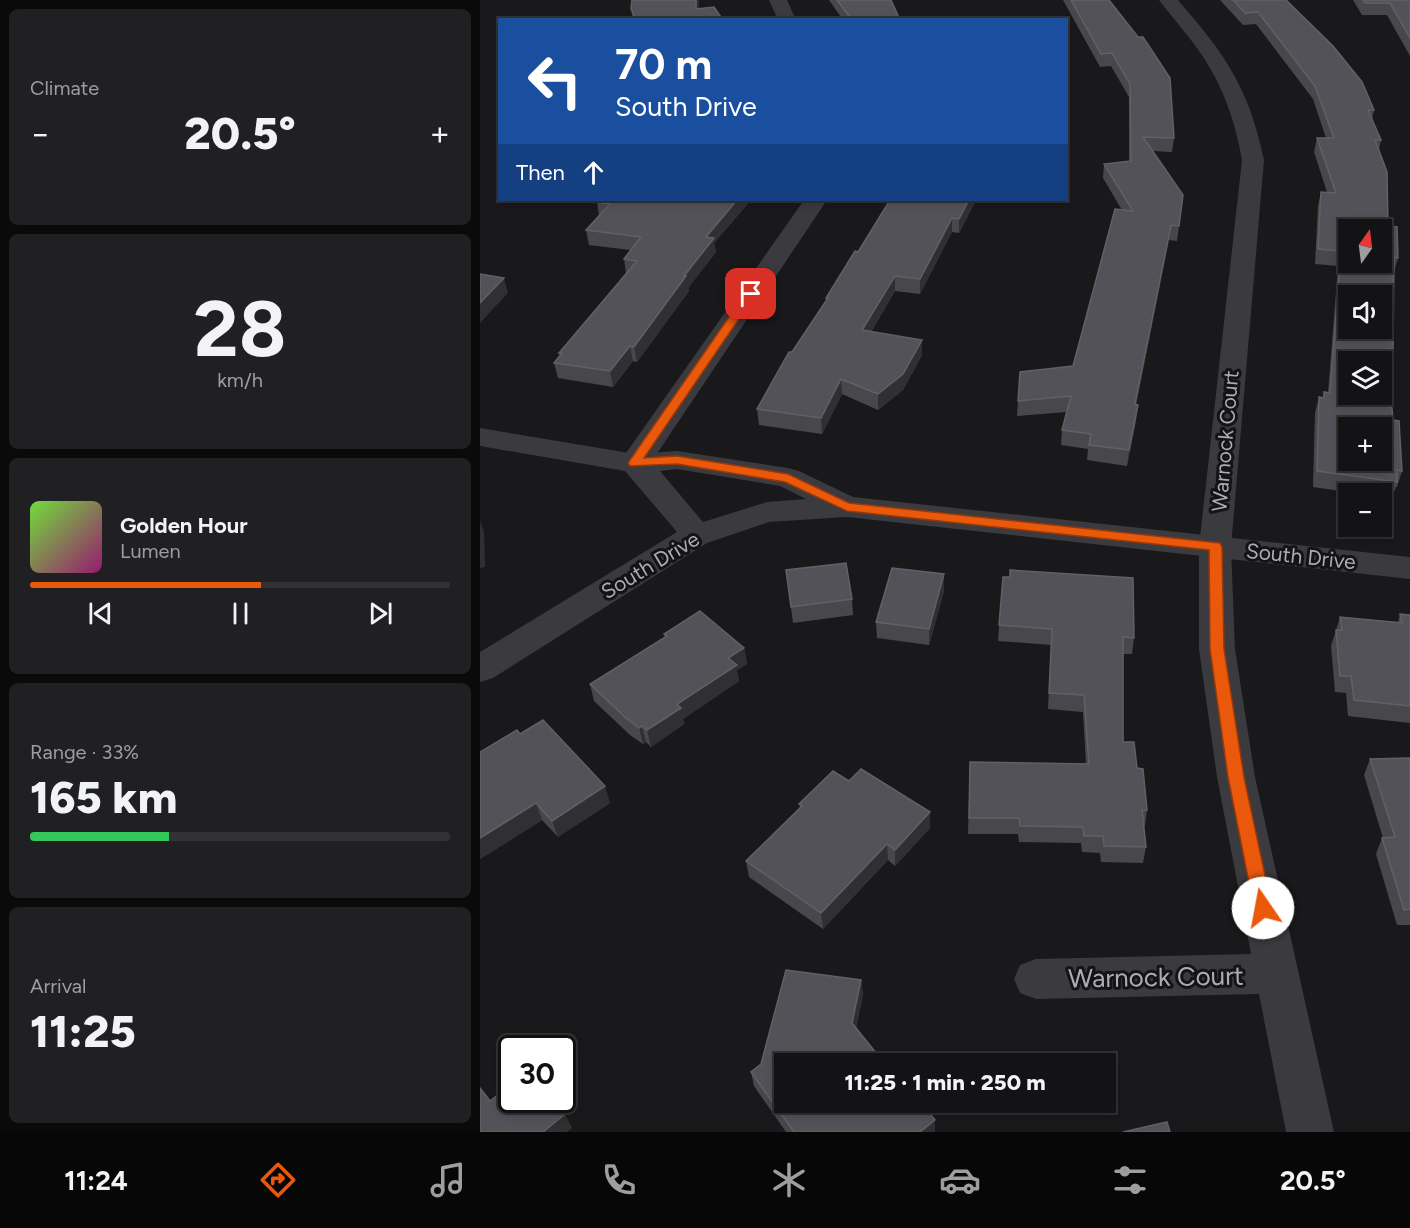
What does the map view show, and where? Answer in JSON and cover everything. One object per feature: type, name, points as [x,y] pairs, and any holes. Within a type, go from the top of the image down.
[{"type":"street","points":[[778,0],[787,18]]},
{"type":"street","name":"Warnock Court","points":[[1168,0],[1202,39],[1229,82],[1243,115],[1253,160],[1215,547],[1217,649],[1236,777],[1310,1132]]},
{"type":"street","points":[[634,463],[814,201]]},
{"type":"street","points":[[480,437],[634,463],[677,460],[788,478],[847,507]]},
{"type":"street","points":[[634,463],[654,483],[696,535]]},
{"type":"street","name":"South Drive","points":[[480,669],[696,535],[767,512],[847,507],[1410,568]]},
{"type":"street","name":"Warnock Court","points":[[1036,979],[1277,974]]},
{"type":"building","points":[[632,0],[696,0],[696,9],[714,7],[722,18],[635,18],[631,9]]},
{"type":"building","points":[[837,0],[891,0],[899,18],[850,18]]},
{"type":"building","points":[[1071,0],[1109,0],[1138,37],[1143,37],[1170,78],[1174,138],[1143,137],[1183,195],[1179,226],[1171,225],[1135,404],[1138,405],[1129,450],[1089,445],[1091,434],[1062,430],[1071,396],[1018,401],[1020,372],[1073,366],[1115,209],[1133,211],[1104,164],[1131,161],[1130,84],[1112,53],[1101,54]]},
{"type":"building","points":[[1233,0],[1286,0],[1333,46],[1362,82],[1374,110],[1368,110],[1381,140],[1375,140],[1387,172],[1388,219],[1338,219],[1338,251],[1318,249],[1321,192],[1336,193],[1317,138],[1334,138],[1315,86],[1258,12],[1245,13]]},
{"type":"building","points":[[1363,0],[1410,0],[1410,38],[1390,3],[1365,3]]},
{"type":"building","points":[[736,201],[706,237],[714,238],[634,347],[630,346],[610,371],[554,363],[562,353],[559,353],[637,261],[624,259],[641,237],[586,230],[610,204],[597,202]]},
{"type":"building","points":[[889,201],[968,201],[959,219],[952,218],[920,279],[895,276],[862,330],[922,340],[903,374],[878,394],[841,379],[821,418],[757,409],[789,352],[792,352],[828,298],[826,298],[855,251],[858,252]]},
{"type":"building","points":[[1392,226],[1397,227],[1398,258],[1394,257],[1393,350],[1338,351],[1338,405],[1388,405],[1392,408],[1393,420],[1399,421],[1402,471],[1397,470],[1397,482],[1317,471],[1319,397],[1324,398],[1324,392],[1330,393],[1338,290],[1338,339],[1392,339],[1392,285],[1338,285],[1339,273],[1392,273]]},
{"type":"building","points":[[480,274],[504,278],[480,303]]},
{"type":"building","points":[[846,563],[852,599],[791,607],[786,570]]},
{"type":"building","points":[[892,568],[944,574],[929,629],[876,622]]},
{"type":"building","points":[[1010,570],[1133,578],[1134,638],[1123,637],[1123,742],[1134,742],[1137,768],[1143,769],[1147,810],[1142,810],[1146,847],[1104,846],[1103,836],[1084,836],[1083,827],[1020,826],[1019,818],[969,818],[970,762],[1089,764],[1084,695],[1049,693],[1052,629],[999,625],[1003,577],[1010,577]]},
{"type":"building","points":[[700,611],[744,648],[728,658],[737,665],[677,704],[681,708],[647,730],[642,726],[639,728],[590,684],[667,636],[664,634]]},
{"type":"building","points":[[1400,614],[1410,615],[1410,706],[1354,700],[1351,676],[1340,676],[1336,630],[1342,630],[1340,617],[1402,623]]},
{"type":"building","points":[[543,720],[605,786],[552,821],[536,803],[480,838],[480,752],[517,730],[520,734]]},
{"type":"building","points":[[1410,758],[1410,909],[1404,910],[1382,838],[1395,837],[1370,759]]},
{"type":"building","points":[[861,769],[930,812],[895,850],[887,844],[821,913],[746,861],[802,806],[799,804],[833,771],[849,781]]},
{"type":"building","points":[[786,970],[861,980],[852,1023],[876,1053],[774,1053],[774,1104],[751,1072],[761,1064]]},
{"type":"building","points":[[480,1088],[490,1101],[498,1095],[498,1113],[565,1114],[543,1132],[480,1132]]},
{"type":"building","points":[[780,1113],[930,1113],[935,1120],[920,1132],[794,1132]]},
{"type":"building","points":[[1167,1122],[1170,1132],[1123,1132]]},
{"type":"route","points":[[751,294],[634,463],[677,460],[788,478],[847,507],[1215,547],[1217,649],[1236,777],[1263,908]]}]
